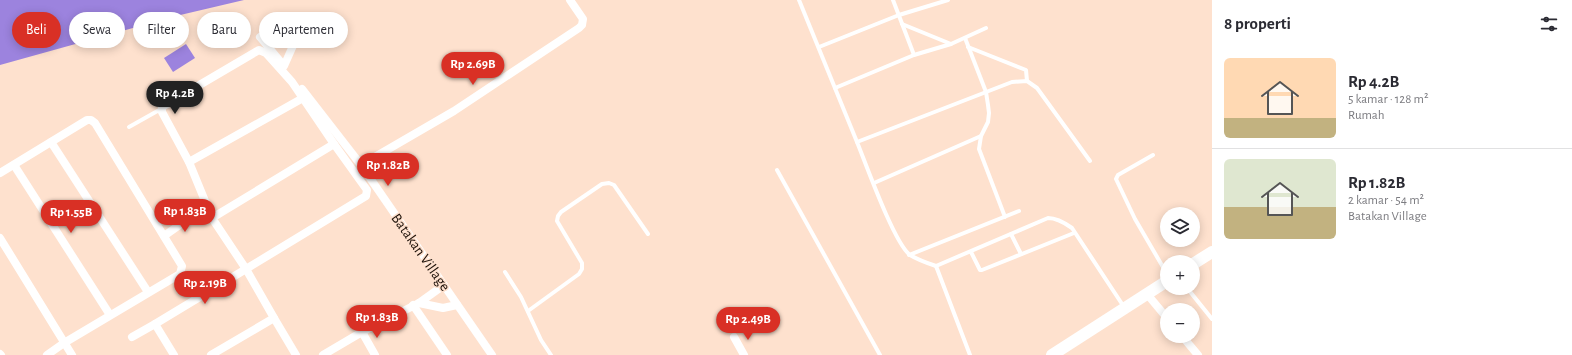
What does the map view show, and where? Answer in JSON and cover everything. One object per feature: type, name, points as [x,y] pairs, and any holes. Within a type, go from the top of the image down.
[{"type":"main road","points":[[1200,261],[1210,256]]},
{"type":"main road","points":[[1052,355],[1160,286]]},
{"type":"street","points":[[361,165],[454,111],[579,28],[582,25],[583,19],[570,0]]},
{"type":"street","name":"Batakan Village","points":[[271,48],[286,64],[361,165],[492,355]]},
{"type":"street","points":[[286,64],[292,48]]},
{"type":"street","points":[[132,337],[155,324],[246,269],[365,198],[366,190],[292,82],[266,53],[259,50],[163,105],[161,109],[189,162],[212,218],[246,269],[296,355]]},
{"type":"street","points":[[189,162],[303,98]]},
{"type":"street","points":[[0,173],[87,120],[94,121],[182,266],[180,274],[64,343],[47,355]]},
{"type":"street","points":[[51,142],[148,292]]},
{"type":"street","points":[[212,218],[334,144]]},
{"type":"street","points":[[14,165],[110,315]]},
{"type":"street","points":[[164,236],[195,214]]},
{"type":"street","points":[[0,238],[72,355]]},
{"type":"street","points":[[323,355],[362,332],[416,304],[444,285]]},
{"type":"street","points":[[1147,294],[1160,310]]},
{"type":"street","points":[[416,304],[443,308],[457,305]]},
{"type":"street","points":[[416,304],[447,355]]},
{"type":"street","points":[[211,355],[274,318]]},
{"type":"street","points":[[155,324],[174,355]]},
{"type":"street","points":[[362,332],[375,355]]},
{"type":"street","points":[[734,338],[744,355]]},
{"type":"street","points":[[1188,343],[1198,355]]},
{"type":"lane","points":[[799,0],[891,224],[903,248],[909,255],[936,266],[1048,218],[1061,221],[1072,228],[1124,308]]},
{"type":"lane","points":[[893,0],[914,55]]},
{"type":"lane","points":[[819,47],[945,0]]},
{"type":"lane","points":[[902,24],[951,44]]},
{"type":"lane","points":[[835,88],[914,55],[951,44],[986,28]]},
{"type":"lane","points":[[965,38],[986,92],[989,113],[988,122],[981,136],[980,149],[1004,217]]},
{"type":"lane","points":[[968,47],[1026,70],[1028,81]]},
{"type":"lane","points":[[857,142],[1012,82],[1028,81],[1037,88],[1090,161]]},
{"type":"lane","points":[[130,127],[161,109]]},
{"type":"lane","points":[[874,183],[981,136]]},
{"type":"lane","points":[[1153,156],[1118,175],[1116,179],[1135,218],[1160,262]]},
{"type":"lane","points":[[777,170],[880,355]]},
{"type":"lane","points":[[528,311],[579,274],[582,269],[582,263],[557,221],[558,216],[561,212],[602,184],[609,183],[614,185],[648,234]]},
{"type":"lane","points":[[909,255],[1018,211]]},
{"type":"lane","points":[[971,252],[981,270],[1074,233]]},
{"type":"lane","points":[[1011,234],[1021,254]]},
{"type":"lane","points":[[936,266],[970,355]]},
{"type":"lane","points":[[505,272],[521,297],[541,340],[551,355]]},
{"type":"lane","points":[[1193,295],[1212,319]]},
{"type":"shaded area","points":[[0,0],[244,0],[189,13],[133,12],[133,28],[125,30],[125,12],[69,12],[69,46],[0,65]]},
{"type":"shaded area","points":[[180,48],[189,48],[195,58],[173,72],[164,58]]}]
